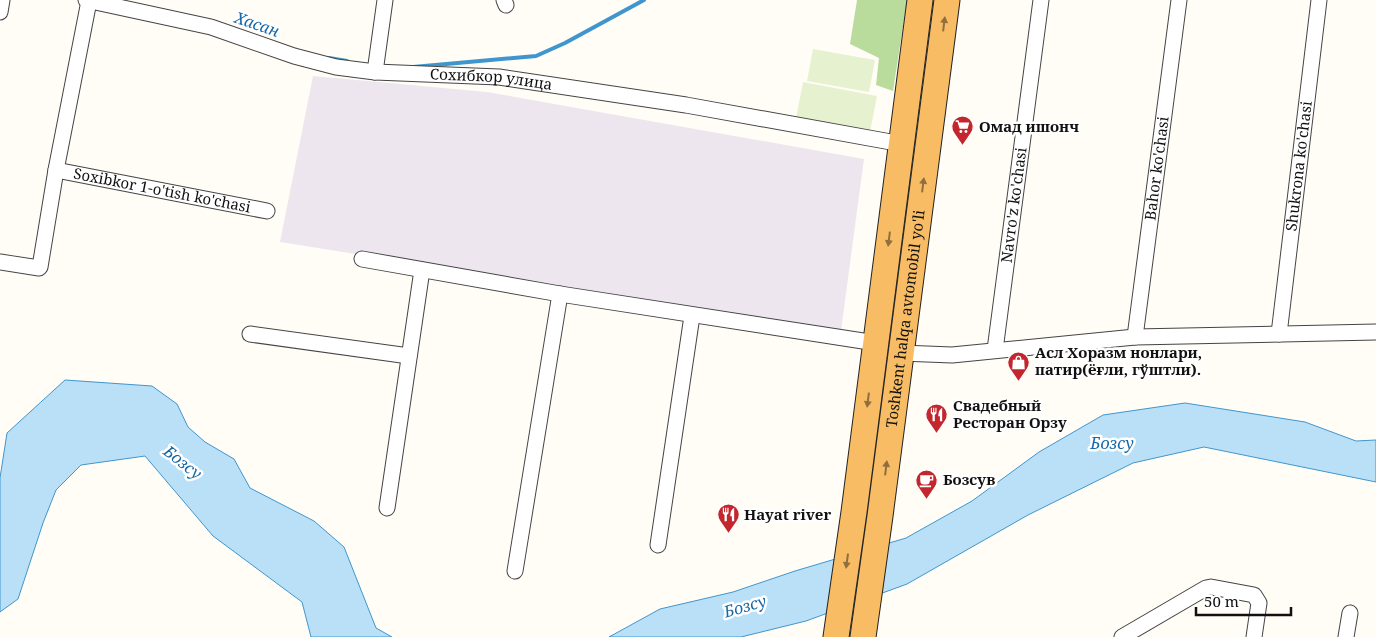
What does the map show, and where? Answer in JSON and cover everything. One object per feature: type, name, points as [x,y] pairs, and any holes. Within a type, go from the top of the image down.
[{"type":"highway","name":"Toshkent halqa avtomobil yo'li","points":[[837,629],[854,512],[920,0]]},
{"type":"highway","name":"Toshkent halqa avtomobil yo'li","points":[[863,631],[880,516],[947,0]]},
{"type":"highway","points":[[907,102],[934,106]]},
{"type":"street","points":[[0,12],[2,0]]},
{"type":"street","name":"Сохибкор улица","points":[[87,0],[211,27],[294,56],[336,66],[375,72],[499,77],[686,105],[902,144]]},
{"type":"street","name":"Soxibkor 1-o'tish ko'chasi","points":[[0,262],[40,268],[87,0]]},
{"type":"street","points":[[375,72],[385,0]]},
{"type":"street","name":"Navro'z ko'chasi","points":[[995,350],[1041,0]]},
{"type":"street","name":"Bahor ko'chasi","points":[[1135,337],[1179,0]]},
{"type":"street","name":"Shukrona ko'chasi","points":[[1279,334],[1319,0]]},
{"type":"street","name":"Soxibkor 1-o'tish ko'chasi","points":[[56,170],[267,211]]},
{"type":"street","points":[[362,259],[692,316],[876,343]]},
{"type":"street","points":[[387,508],[422,270]]},
{"type":"street","points":[[515,572],[560,294]]},
{"type":"street","points":[[658,545],[692,316]]},
{"type":"street","points":[[901,353],[952,355],[1135,337],[1376,332]]},
{"type":"street","points":[[250,334],[409,356]]},
{"type":"street","points":[[1122,637],[1206,588],[1211,587],[1254,595],[1259,603],[1254,637]]},
{"type":"street","points":[[1346,637],[1350,613]]},
{"type":"shaded area","points":[[313,76],[487,92],[864,159],[841,331],[280,242]]},
{"type":"green space","points":[[857,0],[907,0],[893,91],[876,85],[879,58],[850,44]]},
{"type":"green space","points":[[813,49],[875,60],[869,92],[807,81]]},
{"type":"green space","points":[[803,82],[877,96],[870,132],[796,118]]},
{"type":"green space","points":[[911,132],[920,133],[892,343],[883,342]]},
{"type":"water","name":"Бозсу","points":[[65,380],[152,386],[177,404],[188,427],[205,442],[234,459],[250,488],[314,521],[344,547],[376,628],[392,637],[311,637],[302,602],[213,536],[145,456],[81,465],[56,490],[18,599],[0,612],[0,478],[7,433]]},
{"type":"water","name":"Бозсу","points":[[1185,403],[1305,422],[1356,441],[1376,440],[1376,482],[1204,447],[1133,463],[1028,515],[907,584],[806,621],[741,637],[609,637],[660,609],[733,592],[795,571],[906,538],[972,501],[1039,452],[1103,415]]},
{"type":"waterway","name":"Хасан","points":[[413,67],[536,56],[565,43],[644,0]]},
{"type":"waterway","name":"Хасан","points":[[329,58],[347,61]]},
{"type":"place","name":"Омад ишонч","points":[[963,146]]},
{"type":"place","name":"Асл Хоразм нонлари, патир(ёғли, гўштли).","points":[[1019,381]]},
{"type":"place","name":"Свадебный Ресторан Орзу","points":[[937,434]]},
{"type":"place","name":"Бозсув","points":[[927,499]]},
{"type":"place","name":"Hayat river","points":[[728,534]]}]
